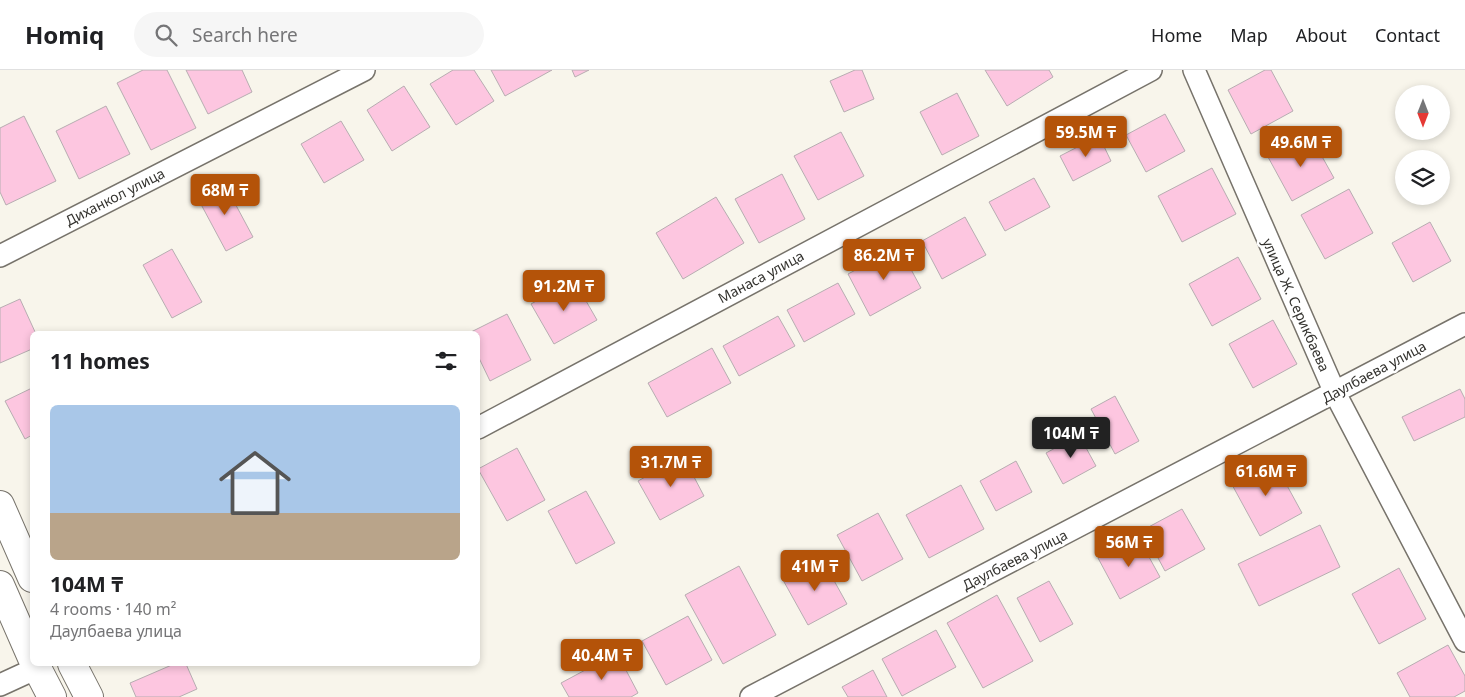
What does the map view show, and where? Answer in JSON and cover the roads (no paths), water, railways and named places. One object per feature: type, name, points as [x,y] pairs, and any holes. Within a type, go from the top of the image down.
[{"type":"main road","points":[[0,505],[30,573]]},
{"type":"main road","points":[[0,585],[30,652]]},
{"type":"main road","points":[[36,666],[52,697]]},
{"type":"main road","points":[[73,666],[89,697]]},
{"type":"street","name":"Диханкол улица","points":[[0,256],[364,70]]},
{"type":"street","name":"Манаса улица","points":[[480,427],[1151,70]]},
{"type":"street","name":"улица Ж. Серикбаева","points":[[1194,70],[1335,393],[1465,641]]},
{"type":"street","name":"Даулбаева улица","points":[[751,697],[1465,324]]},
{"type":"street","points":[[0,685],[30,666]]}]
